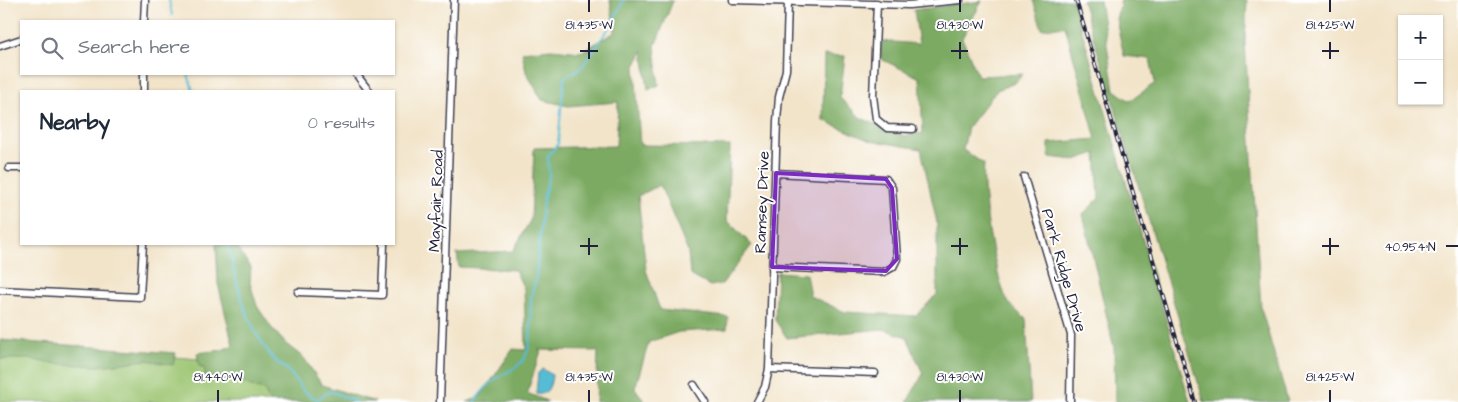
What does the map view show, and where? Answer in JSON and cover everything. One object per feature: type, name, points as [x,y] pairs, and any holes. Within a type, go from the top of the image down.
[{"type":"street","points":[[144,20],[145,0]]},
{"type":"street","name":"Mayfair Road","points":[[440,402],[454,0]]},
{"type":"street","points":[[732,0],[923,4],[960,0]]},
{"type":"street","name":"Ramsey Drive","points":[[757,402],[765,387],[769,369],[779,97],[786,70],[788,2]]},
{"type":"street","points":[[876,3],[873,96],[876,118],[887,128],[913,129]]},
{"type":"street","points":[[0,46],[20,38]]},
{"type":"street","points":[[144,75],[144,90]]},
{"type":"street","points":[[357,75],[368,90]]},
{"type":"street","points":[[10,168],[20,168]]},
{"type":"street","points":[[772,267],[884,272],[893,268],[897,259],[891,185],[886,179],[877,177],[776,173]]},
{"type":"street","name":"Park Ridge Drive","points":[[1024,177],[1071,335],[1070,402]]},
{"type":"street","points":[[0,290],[140,297],[143,245]]},
{"type":"street","points":[[298,292],[382,296],[384,245]]},
{"type":"street","points":[[769,369],[875,373]]},
{"type":"street","points":[[694,385],[705,402]]},
{"type":"highlighted area","points":[[776,173],[886,179],[892,188],[897,259],[886,271],[772,267]]},
{"type":"green space","points":[[610,0],[673,1],[655,46],[659,85],[648,90],[643,51],[635,66],[640,145],[730,146],[727,220],[752,245],[722,284],[710,286],[690,275],[688,252],[660,185],[638,196],[646,270],[660,310],[728,317],[727,329],[679,332],[649,342],[635,388],[645,402],[596,402],[598,351],[538,350],[541,351],[527,393],[549,402],[467,402],[480,397],[513,349],[526,350],[524,289],[515,270],[459,267],[457,254],[513,251],[531,219],[534,148],[616,146],[618,102],[568,106],[542,100],[526,72],[522,52],[551,49],[581,52],[615,32]]},
{"type":"green space","points":[[1033,0],[1073,0],[1190,402],[1115,402],[1114,348],[1083,214],[1099,198],[1096,153],[1075,160],[1049,157],[1049,143],[1096,139],[1065,26],[1042,29]]},
{"type":"green space","points":[[1082,0],[1100,0],[1114,90],[1130,101],[1155,83],[1150,59],[1124,56],[1116,19],[1121,0],[1247,0],[1245,42],[1261,308],[1288,402],[1204,402]]},
{"type":"green space","points":[[982,1],[962,38],[978,76],[1023,74],[1015,83],[997,90],[974,119],[968,127],[963,150],[984,164],[984,194],[993,253],[1002,288],[1013,308],[1026,319],[1031,402],[907,402],[923,374],[907,337],[883,329],[787,338],[775,320],[777,272],[806,274],[810,296],[845,312],[916,316],[937,294],[937,223],[921,149],[868,140],[823,120],[824,55],[845,56],[840,98],[861,118],[904,136],[923,133],[920,78],[881,59],[881,41],[919,44],[914,10]]},
{"type":"green space","points":[[216,245],[237,245],[241,254],[251,267],[250,283],[257,306],[271,327],[286,344],[304,358],[322,385],[375,402],[270,402],[264,390],[240,381],[206,378],[204,368],[199,366],[197,353],[222,350],[233,345],[218,284]]},
{"type":"green space","points":[[0,340],[176,353],[173,365],[147,360],[99,366],[48,363],[30,359],[0,359]]},
{"type":"green space","points":[[0,345],[201,359],[334,402],[0,402]]},
{"type":"water","points":[[543,369],[552,375],[551,382],[546,392],[536,394],[538,373]]},
{"type":"waterway","points":[[169,0],[172,15]]},
{"type":"waterway","points":[[474,402],[495,379],[522,362],[528,349],[531,329],[531,300],[536,280],[543,200],[549,176],[548,156],[558,144],[564,78],[582,67],[609,28],[624,0]]},
{"type":"waterway","points":[[188,75],[193,90]]},
{"type":"waterway","points":[[228,245],[243,304],[255,332],[273,358],[288,371],[309,395],[318,399],[330,391],[356,402]]},
{"type":"railway","points":[[1076,0],[1195,402]]}]
